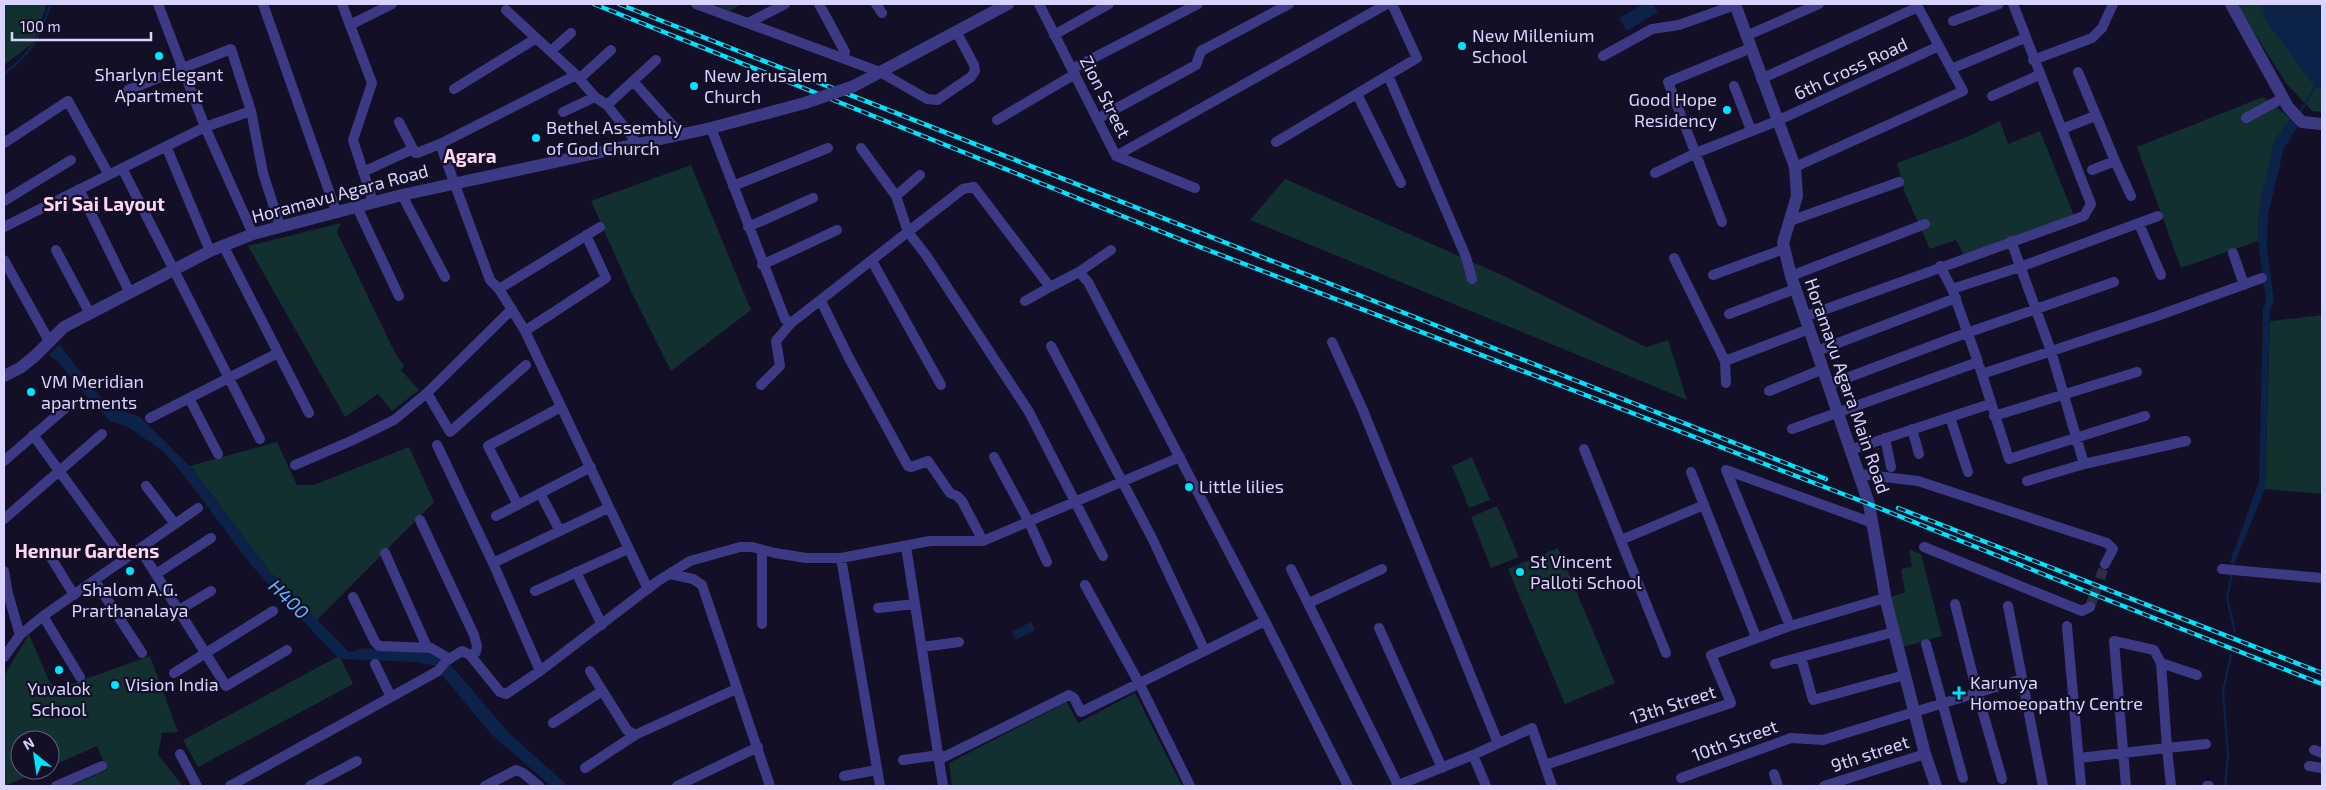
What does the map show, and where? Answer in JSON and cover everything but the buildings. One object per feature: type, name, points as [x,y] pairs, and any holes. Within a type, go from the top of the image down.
[{"type":"street","points":[[158,4],[205,126],[253,234]]},
{"type":"street","points":[[263,4],[336,210]]},
{"type":"street","points":[[342,4],[372,83],[353,140],[373,202]]},
{"type":"street","points":[[350,24],[392,4]]},
{"type":"street","points":[[696,4],[880,72],[927,99],[937,100],[945,96],[975,71],[974,65],[956,32]]},
{"type":"street","points":[[748,23],[785,4]]},
{"type":"street","points":[[819,4],[845,52]]},
{"type":"street","points":[[876,4],[882,13]]},
{"type":"street","points":[[880,72],[1008,4]]},
{"type":"street","name":"Zion Street","points":[[1039,4],[1116,156],[1195,188]]},
{"type":"street","points":[[1054,35],[1109,4]]},
{"type":"street","points":[[997,120],[1074,71],[1198,4]]},
{"type":"street","points":[[1097,119],[1196,65],[1202,51],[1289,4]]},
{"type":"street","points":[[1116,156],[1387,4]]},
{"type":"street","points":[[1276,142],[1417,58],[1392,4]]},
{"type":"street","points":[[1603,56],[1652,29],[1679,25],[1735,4]]},
{"type":"street","name":"Horamavu Agara Main Road","points":[[1735,4],[1761,79],[1795,167],[1797,196],[1783,243],[1790,276],[1870,504],[1885,598],[1925,754],[1936,786]]},
{"type":"street","points":[[1746,36],[1819,4]]},
{"type":"street","points":[[1953,21],[1999,4]]},
{"type":"street","points":[[1804,317],[1940,266],[2084,216],[2091,204],[2012,4]]},
{"type":"street","points":[[2033,60],[2092,38],[2102,28],[2113,4]]},
{"type":"street","points":[[2231,4],[2283,98],[2299,119],[2322,124]]},
{"type":"street","points":[[1761,79],[1918,5],[1963,91],[1795,167]]},
{"type":"street","points":[[506,10],[578,77],[595,97],[607,105],[637,143]]},
{"type":"street","points":[[551,51],[571,33]]},
{"type":"street","points":[[1951,69],[2025,38]]},
{"type":"street","points":[[454,89],[535,39]]},
{"type":"street","name":"6th Cross Road","points":[[1655,173],[1696,153],[1750,130],[1777,121],[1939,46]]},
{"type":"street","points":[[1722,222],[1668,82],[1751,48]]},
{"type":"street","points":[[128,90],[231,49],[252,111],[263,174],[280,226]]},
{"type":"street","points":[[399,122],[417,153],[440,144],[578,77],[611,50]]},
{"type":"street","points":[[607,105],[656,60]]},
{"type":"street","name":"Horamavu Agara Road","points":[[4,376],[20,368],[64,326],[210,250],[253,234],[336,210],[402,194],[712,128],[805,103],[854,86],[880,72]]},
{"type":"street","points":[[2078,72],[2095,116],[2131,196]]},
{"type":"street","points":[[1992,96],[2039,74]]},
{"type":"street","points":[[1388,75],[1466,257],[1472,280]]},
{"type":"street","points":[[633,81],[681,135]]},
{"type":"street","points":[[1734,86],[1750,130]]},
{"type":"street","points":[[1357,94],[1401,183]]},
{"type":"street","points":[[563,112],[595,97]]},
{"type":"street","points":[[2246,118],[2283,98]]},
{"type":"street","points":[[4,142],[68,101],[109,175]]},
{"type":"street","points":[[4,227],[205,126],[252,111]]},
{"type":"street","points":[[2062,129],[2095,116]]},
{"type":"street","points":[[712,128],[762,264],[785,319],[791,323]]},
{"type":"street","points":[[440,144],[453,184],[490,280],[499,289],[525,330],[648,589]]},
{"type":"street","points":[[166,146],[210,250]]},
{"type":"street","points":[[733,186],[828,148]]},
{"type":"street","points":[[861,148],[896,196],[908,232],[926,255],[1029,412],[1074,503],[1103,556]]},
{"type":"street","points":[[363,172],[413,149]]},
{"type":"street","points":[[4,202],[71,160]]},
{"type":"street","points":[[2092,170],[2115,161]]},
{"type":"street","points":[[122,168],[260,439]]},
{"type":"street","points":[[896,196],[920,174]]},
{"type":"street","points":[[1790,222],[1899,182]]},
{"type":"street","points":[[761,385],[780,366],[776,342],[791,323],[963,189],[974,187],[1050,287]]},
{"type":"street","points":[[79,189],[129,291]]},
{"type":"street","points":[[402,194],[445,277]]},
{"type":"street","points":[[748,227],[813,198]]},
{"type":"street","points":[[356,205],[399,296]]},
{"type":"street","points":[[1817,351],[2020,267],[2158,216]]},
{"type":"street","points":[[1790,276],[1925,224]]},
{"type":"street","points":[[2138,224],[2161,275]]},
{"type":"street","points":[[499,289],[600,227]]},
{"type":"street","points":[[762,264],[837,230]]},
{"type":"street","points":[[525,330],[606,278],[586,235]]},
{"type":"street","points":[[2011,241],[2051,351],[2084,464]]},
{"type":"street","points":[[224,245],[309,413]]},
{"type":"street","points":[[1713,274],[1784,249]]},
{"type":"street","points":[[56,250],[89,312]]},
{"type":"street","points":[[1025,300],[1079,272],[1111,250]]},
{"type":"street","points":[[2233,253],[2244,285]]},
{"type":"street","points":[[1674,258],[1725,361],[1726,383]]},
{"type":"street","points":[[4,260],[49,341]]},
{"type":"street","points":[[872,261],[942,385]]},
{"type":"street","points":[[1940,266],[1954,294],[1969,332],[2010,463],[2076,437],[2145,416]]},
{"type":"street","points":[[1079,272],[1088,282],[1180,457],[1348,786]]},
{"type":"street","points":[[1982,374],[2262,278]]},
{"type":"street","points":[[1828,384],[2036,308],[2114,282]]},
{"type":"street","points":[[1729,314],[1795,289]]},
{"type":"street","points":[[821,301],[849,358],[908,466],[912,467],[928,462],[950,493],[962,501],[983,541]]},
{"type":"street","points":[[295,465],[394,420],[427,394],[512,309]]},
{"type":"street","points":[[1725,361],[1809,329]]},
{"type":"street","points":[[1332,342],[1362,408],[1498,743]]},
{"type":"street","points":[[1051,346],[1152,538],[1205,650]]},
{"type":"street","points":[[150,418],[278,353]]},
{"type":"street","points":[[1792,429],[1978,362]]},
{"type":"street","points":[[427,394],[450,432],[526,365]]},
{"type":"street","points":[[1769,391],[1823,369]]},
{"type":"street","points":[[1994,416],[2136,372]]},
{"type":"street","points":[[189,398],[218,454]]},
{"type":"street","points":[[4,461],[70,404]]},
{"type":"street","points":[[1850,450],[1990,404]]},
{"type":"street","points":[[518,505],[488,446],[561,407]]},
{"type":"street","points":[[1950,417],[1968,472]]},
{"type":"street","points":[[1912,429],[1920,454]]},
{"type":"street","points":[[4,520],[102,434]]},
{"type":"street","points":[[33,435],[124,560]]},
{"type":"street","points":[[1885,438],[1891,467]]},
{"type":"street","points":[[2027,480],[2084,464],[2186,441]]},
{"type":"street","points":[[437,445],[493,563],[540,671]]},
{"type":"street","points":[[1584,448],[1666,653]]},
{"type":"street","points":[[994,457],[1029,522],[1047,562]]},
{"type":"street","points":[[230,786],[438,671],[448,660],[462,651],[470,655],[503,693],[506,694],[540,671],[648,589],[690,561],[740,547],[752,547],[806,558],[841,558],[930,540],[983,541],[1180,457]]},
{"type":"street","points":[[496,516],[591,467]]},
{"type":"street","points":[[1790,626],[1726,470],[1873,524]]},
{"type":"street","points":[[1691,472],[1756,636]]},
{"type":"street","points":[[1859,474],[1918,481],[2107,543],[2112,549],[2104,564]]},
{"type":"street","points":[[146,486],[175,524]]},
{"type":"street","points":[[540,493],[560,531]]},
{"type":"street","points":[[1621,540],[1704,505]]},
{"type":"street","points":[[4,657],[20,635],[43,616],[198,508]]},
{"type":"street","points":[[493,563],[608,508]]},
{"type":"street","points":[[420,520],[474,635],[477,646],[476,652],[470,655]]},
{"type":"street","points":[[156,574],[211,538]]},
{"type":"street","points":[[906,546],[943,786]]},
{"type":"street","points":[[1924,547],[2082,612],[2090,607]]},
{"type":"street","points":[[140,549],[226,686],[287,650]]},
{"type":"street","points":[[535,591],[628,549]]},
{"type":"street","points":[[762,550],[762,624]]},
{"type":"street","points":[[385,553],[427,647]]},
{"type":"street","points":[[50,556],[74,595]]},
{"type":"street","points":[[841,558],[880,786]]},
{"type":"street","points":[[1291,568],[1397,786],[1474,755],[1532,728],[1552,786]]},
{"type":"street","points":[[1309,603],[1382,569]]},
{"type":"street","points":[[2222,570],[2322,578]]},
{"type":"street","points":[[4,571],[6,593],[20,635]]},
{"type":"street","points":[[576,572],[602,625]]},
{"type":"street","points":[[670,574],[693,579],[702,585],[770,786]]},
{"type":"street","points":[[95,581],[142,653]]},
{"type":"street","points":[[1085,585],[1139,683],[1190,786]]},
{"type":"street","points":[[179,610],[211,591]]},
{"type":"street","points":[[353,597],[375,642],[379,646],[427,647],[436,650],[448,660]]},
{"type":"street","name":"13th Street","points":[[1545,765],[1731,703],[1711,654],[1756,636],[1885,598]]},
{"type":"street","points":[[878,608],[915,604]]},
{"type":"street","points":[[1955,604],[1977,692],[2002,779]]},
{"type":"street","points":[[2008,606],[2043,786]]},
{"type":"street","points":[[174,673],[273,611]]},
{"type":"street","points":[[43,616],[80,677]]},
{"type":"street","points":[[903,760],[940,757],[1069,695],[1074,698],[1081,712],[1265,621]]},
{"type":"street","points":[[2067,626],[2081,786]]},
{"type":"street","points":[[1379,628],[1442,768]]},
{"type":"street","points":[[1775,664],[1894,632]]},
{"type":"street","points":[[2126,786],[2114,641],[2149,648],[2158,654],[2161,663],[2170,786]]},
{"type":"street","points":[[922,647],[959,642]]},
{"type":"street","points":[[1926,644],[1963,778]]},
{"type":"street","points":[[1801,657],[1813,700],[1905,675]]},
{"type":"street","points":[[2161,663],[2197,675]]},
{"type":"street","points":[[375,664],[392,697]]},
{"type":"street","points":[[590,671],[627,730],[635,735]]},
{"type":"street","name":"10th Street","points":[[1681,778],[1791,738],[1823,740],[2022,679]]},
{"type":"street","points":[[585,768],[635,735],[736,689]]},
{"type":"street","points":[[553,722],[602,691]]},
{"type":"street","points":[[2079,758],[2206,744]]},
{"type":"street","points":[[677,786],[758,748]]},
{"type":"street","points":[[180,754],[197,786]]},
{"type":"street","name":"9th street","points":[[1824,786],[1925,754]]},
{"type":"street","points":[[1474,755],[1486,786]]},
{"type":"street","points":[[310,786],[357,761]]},
{"type":"street","points":[[56,786],[102,766]]},
{"type":"street","points":[[2309,766],[2322,768]]},
{"type":"street","points":[[485,786],[516,770],[523,773],[539,786]]},
{"type":"street","points":[[844,776],[878,770]]},
{"type":"street","points":[[1774,774],[1778,786]]},
{"type":"green space","points":[[4,4],[47,4],[33,43],[4,65]]},
{"type":"green space","points":[[713,4],[741,4],[730,11]]},
{"type":"green space","points":[[2236,4],[2322,4],[2322,112],[2312,111],[2286,83]]},
{"type":"green space","points":[[2263,97],[2290,118],[2259,208],[2258,241],[2181,268],[2137,147]]},
{"type":"green space","points":[[2000,121],[2008,144],[2040,131],[2074,216],[1965,257],[1956,240],[1930,249],[1905,193],[1897,163],[1965,138]]},
{"type":"green space","points":[[691,165],[751,310],[671,371],[631,291],[591,201]]},
{"type":"green space","points":[[1285,179],[1504,276],[1646,347],[1668,340],[1687,400],[1250,220]]},
{"type":"green space","points":[[341,223],[337,232],[394,351],[404,366],[401,370],[419,390],[392,411],[378,394],[345,417],[248,246]]},
{"type":"green space","points":[[2322,315],[2322,494],[2265,489],[2270,321]]},
{"type":"green space","points":[[277,442],[297,485],[314,485],[409,447],[434,502],[317,620],[270,572],[190,466]]},
{"type":"green space","points":[[1472,457],[1490,500],[1469,508],[1452,466]]},
{"type":"green space","points":[[1497,506],[1519,557],[1491,568],[1471,517]]},
{"type":"green space","points":[[1558,548],[1615,683],[1565,704],[1508,569]]},
{"type":"green space","points":[[1909,549],[1921,554],[1942,636],[1903,647],[1891,597],[1905,592],[1901,569],[1912,567]]},
{"type":"green space","name":"Vision India","points":[[29,634],[49,681],[57,689],[150,656],[178,732],[162,733],[158,755],[183,786],[70,786],[107,770],[97,746],[60,763],[60,730],[10,730],[10,780],[19,780],[4,786],[4,676]]},
{"type":"green space","points":[[337,657],[341,659],[353,684],[198,767],[183,740]]},
{"type":"green space","points":[[1135,693],[1182,786],[952,786],[949,763],[1067,702],[1078,723]]},
{"type":"water","points":[[1643,4],[1653,4],[1658,12],[1627,31],[1619,18]]},
{"type":"water","points":[[2262,4],[2322,4],[2322,88],[2315,87],[2265,19]]},
{"type":"water","points":[[2290,118],[2299,125],[2284,148],[2268,215],[2267,247],[2274,301],[2270,310],[2265,489],[2234,565],[2230,562],[2259,481],[2263,309],[2266,301],[2258,241],[2259,208],[2274,141]]},
{"type":"water","name":"H400","points":[[59,344],[96,392],[110,406],[140,417],[190,466],[270,572],[349,652],[365,648],[435,654],[441,657],[437,666],[416,662],[341,659],[337,657],[251,565],[190,483],[164,452],[128,427],[110,421],[59,363],[49,355]]},
{"type":"water","points":[[1031,622],[1035,630],[1016,640],[1012,632]]},
{"type":"water","points":[[450,664],[508,732],[568,786],[551,786],[492,735],[442,675]]},
{"type":"waterway","points":[[4,74],[29,51],[51,4]]},
{"type":"waterway","points":[[2299,114],[2315,87]]},
{"type":"waterway","points":[[2232,573],[2227,598],[2235,632]]},
{"type":"waterway","points":[[2225,786],[2228,755],[2223,692],[2231,655]]},
{"type":"tunnel","points":[[2090,607],[2105,564]]},
{"type":"railway","points":[[594,4],[1187,242],[1869,504],[2322,684]]},
{"type":"railway","points":[[619,4],[1826,479]]},
{"type":"railway","points":[[1898,508],[2322,673]]},
{"type":"place","name":"New Millenium School","points":[[1462,46]]},
{"type":"place","name":"Sharlyn Elegant Apartment","points":[[159,56]]},
{"type":"place","name":"New Jerusalem Church","points":[[694,86]]},
{"type":"place","name":"Good Hope Residency","points":[[1727,110]]},
{"type":"place","name":"Bethel Assembly of God Church","points":[[536,138]]},
{"type":"place","name":"VM Meridian apartments","points":[[31,392]]},
{"type":"place","name":"Little lilies","points":[[1189,487]]},
{"type":"place","name":"Shalom A.G. Prarthanalaya","points":[[130,571]]},
{"type":"place","name":"St Vincent Palloti School","points":[[1520,572]]},
{"type":"place","name":"Yuvalok School","points":[[59,670]]},
{"type":"place","name":"Vision India","points":[[115,685]]},
{"type":"place","name":"Karunya Homoeopathy Centre","points":[[1959,693]]},
{"type":"district","name":"Agara","points":[[470,156]]},
{"type":"district","name":"Sri Sai Layout","points":[[104,204]]},
{"type":"district","name":"Hennur Gardens","points":[[87,551]]}]
